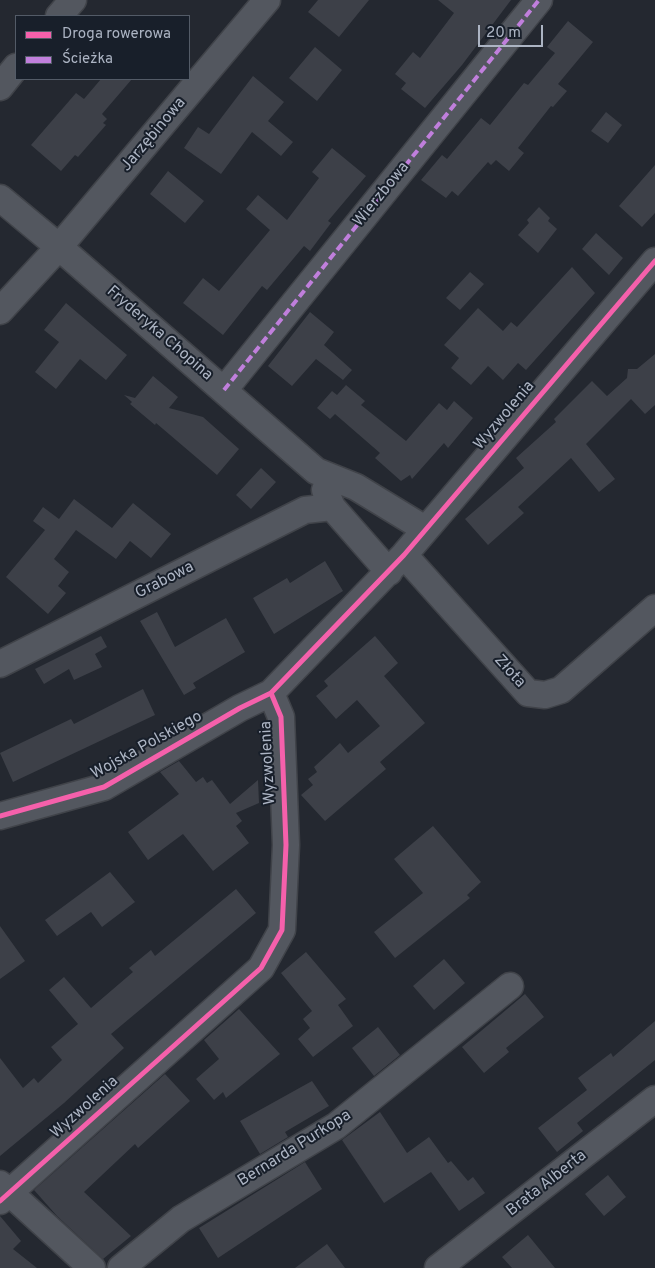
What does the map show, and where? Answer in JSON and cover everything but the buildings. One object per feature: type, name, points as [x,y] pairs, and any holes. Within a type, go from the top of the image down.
[{"type":"street","points":[[60,15],[73,0]]},
{"type":"street","name":"Jarzębinowa","points":[[0,310],[59,246],[267,0]]},
{"type":"street","name":"Wierzbowa","points":[[224,390],[540,0]]},
{"type":"street","points":[[0,87],[15,68]]},
{"type":"street","name":"Fryderyka Chopina","points":[[0,198],[59,246],[316,472],[356,487],[426,529]]},
{"type":"street","name":"Wyzwolenia","points":[[3,1192],[260,968],[282,930],[286,845],[281,717],[271,693],[397,563],[655,261]]},
{"type":"street","name":"Fryderyka Chopina","points":[[316,472],[332,507],[397,563]]},
{"type":"street","name":"Grabowa","points":[[0,664],[305,510],[332,507]]},
{"type":"street","name":"Złota","points":[[397,563],[528,693],[545,695],[561,690],[655,608]]},
{"type":"street","name":"Wojska Polskiego","points":[[0,816],[104,787],[240,708],[271,693]]},
{"type":"street","name":"Bernarda Purkopa","points":[[121,1268],[181,1219],[336,1126],[510,986]]},
{"type":"street","name":"Brata Alberta","points":[[438,1268],[655,1099]]},
{"type":"street","points":[[3,1192],[92,1268]]},
{"type":"marked path","points":[[224,390],[539,0]]},
{"type":"cycle path","points":[[0,816],[104,787],[240,708],[271,693],[404,555],[655,261]]},
{"type":"cycle path","points":[[0,1201],[261,968],[282,930],[286,845],[281,717],[271,693]]}]
